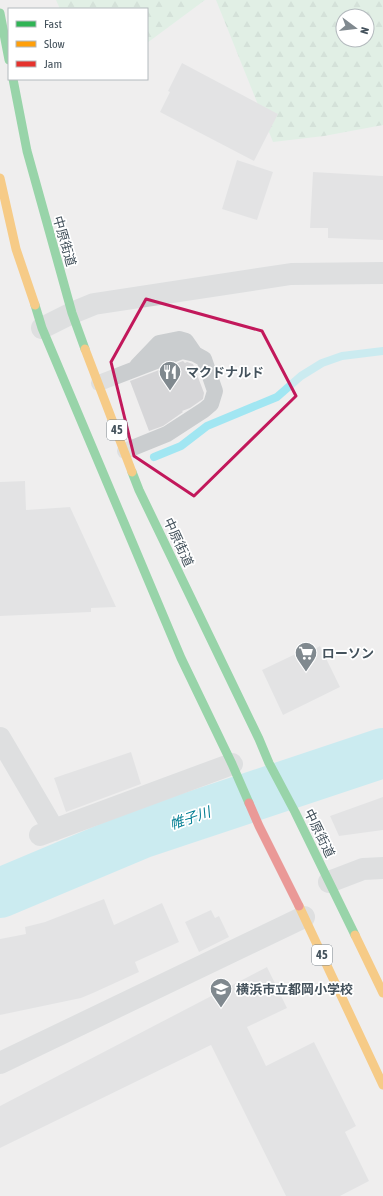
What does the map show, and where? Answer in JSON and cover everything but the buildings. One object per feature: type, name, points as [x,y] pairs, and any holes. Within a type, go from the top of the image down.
[{"type":"main road","points":[[0,13],[8,55]]},
{"type":"main road","name":"中原街道","points":[[13,80],[27,151],[72,313],[139,490],[259,739],[269,763],[295,812],[383,992]]},
{"type":"main road","name":"45","points":[[0,178],[16,249],[42,328],[181,658],[232,764],[259,826],[304,916],[383,1085]]},
{"type":"street","points":[[42,328],[94,304],[291,274],[383,273]]},
{"type":"street","points":[[0,738],[47,833],[232,764]]},
{"type":"street","points":[[329,882],[363,869],[383,868]]},
{"type":"street","points":[[0,1064],[304,916]]},
{"type":"lane","points":[[99,384],[182,351],[195,354],[204,359],[215,392],[211,404],[167,434],[125,451]]},
{"type":"highlighted area","points":[[146,299],[262,331],[296,396],[194,496],[134,456],[111,362]]},
{"type":"green space","points":[[56,0],[205,0],[148,42],[148,8],[60,8]]},
{"type":"green space","points":[[216,0],[383,0],[383,125],[324,136],[273,142]]},
{"type":"waterway","points":[[154,457],[181,446],[207,426],[277,397],[301,376],[322,363],[342,356],[383,351]]},
{"type":"waterway","name":"帷子川","points":[[0,893],[143,833],[383,753]]},
{"type":"traffic: fast","points":[[0,13],[8,55]]},
{"type":"traffic: fast","points":[[13,80],[27,151],[72,313],[85,349]]},
{"type":"traffic: fast","points":[[35,305],[42,328],[181,658],[249,803]]},
{"type":"traffic: fast","points":[[132,472],[139,490],[259,739],[269,763],[295,812],[355,935]]},
{"type":"traffic: slow","points":[[0,178],[16,249],[35,305]]},
{"type":"traffic: slow","points":[[85,349],[132,472]]},
{"type":"traffic: slow","points":[[299,906],[383,1085]]},
{"type":"traffic: slow","points":[[355,935],[383,993]]},
{"type":"traffic: jam","points":[[249,803],[299,906]]},
{"type":"place","name":"マクドナルド","points":[[170,392]]},
{"type":"place","name":"ローソン","points":[[306,672]]},
{"type":"place","name":"横浜市立都岡小学校","points":[[221,1008]]}]
